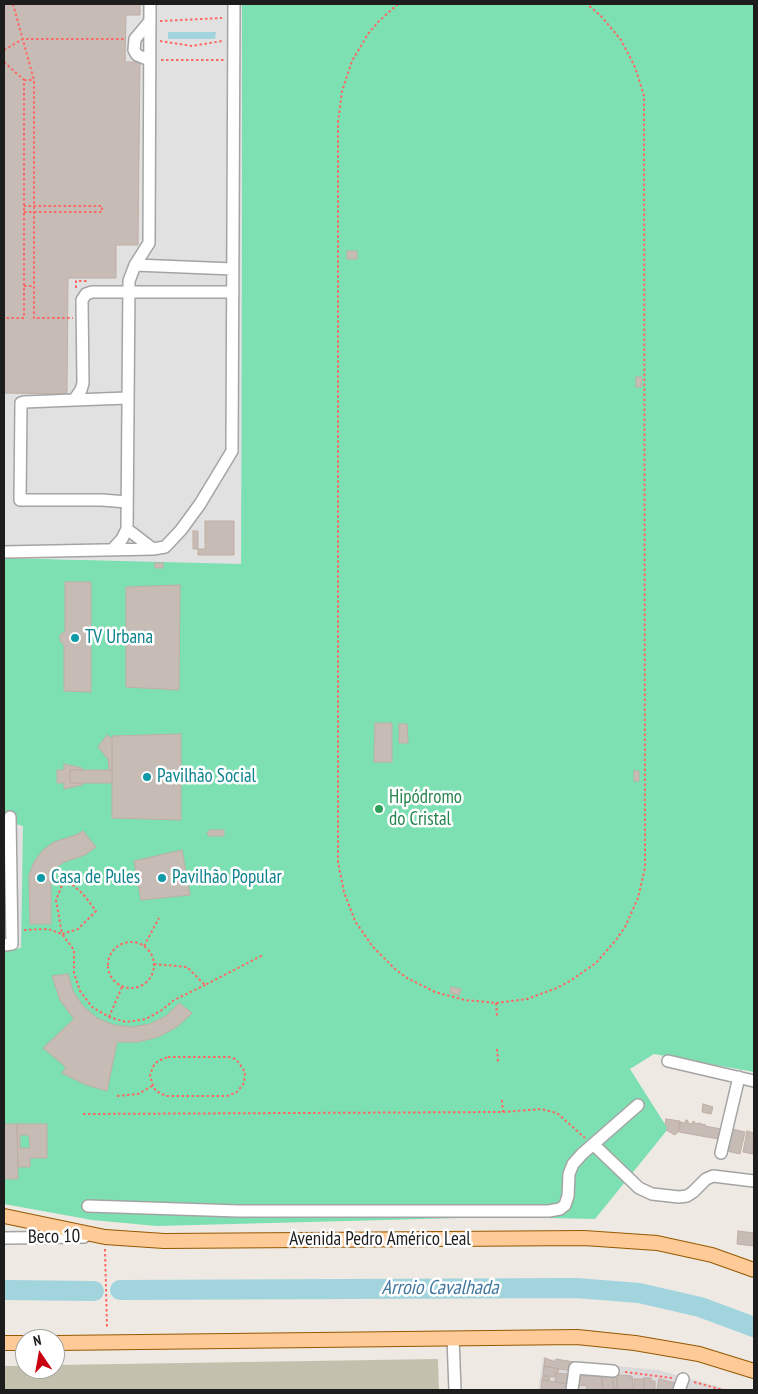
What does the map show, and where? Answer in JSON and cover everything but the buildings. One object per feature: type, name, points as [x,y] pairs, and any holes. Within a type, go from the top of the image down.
[{"type":"main road","name":"Avenida Pedro Américo Leal","points":[[4,1216],[105,1236],[164,1242],[584,1238],[657,1243],[712,1255],[754,1270]]},
{"type":"main road","points":[[65,1343],[577,1337],[635,1343],[699,1354],[754,1371]]},
{"type":"street","points":[[112,550],[122,539],[127,528],[128,281],[135,265],[149,243],[150,4]]},
{"type":"street","points":[[4,552],[153,549],[165,547],[181,530],[213,484],[232,451],[234,4]]},
{"type":"street","points":[[150,21],[135,38],[134,50],[137,55],[150,60]]},
{"type":"street","points":[[135,265],[233,269]]},
{"type":"street","points":[[74,400],[81,390],[83,383],[82,300],[86,294],[92,292],[233,292]]},
{"type":"street","points":[[127,398],[21,403],[20,500],[102,500],[127,502]]},
{"type":"street","points":[[127,528],[153,549]]},
{"type":"street","points":[[4,945],[12,944],[10,817]]},
{"type":"street","points":[[668,1061],[754,1081]]},
{"type":"street","points":[[721,1153],[739,1078]]},
{"type":"street","points":[[88,1206],[238,1211],[549,1211],[560,1209],[566,1204],[569,1174],[574,1164],[593,1144],[638,1105]]},
{"type":"street","points":[[593,1144],[639,1188],[652,1194],[679,1197],[693,1192],[706,1179],[713,1176],[754,1181]]},
{"type":"street","name":"Beco 10","points":[[4,1238],[105,1236]]},
{"type":"street","points":[[453,1338],[455,1390]]},
{"type":"street","points":[[572,1390],[576,1368],[612,1371]]},
{"type":"path","points":[[13,4],[34,80],[34,318],[68,318]]},
{"type":"path","points":[[398,4],[368,34],[352,61],[342,91],[338,122],[338,862],[344,892],[355,921],[373,947],[395,969],[421,986],[442,994],[465,1000],[496,1003],[527,999],[556,988],[596,963],[625,926],[638,898],[645,868],[644,96],[635,67],[621,40],[601,16],[587,4]]},
{"type":"path","points":[[150,21],[234,18]]},
{"type":"path","points":[[4,50],[23,38],[135,38]]},
{"type":"path","points":[[149,39],[192,46],[234,39]]},
{"type":"path","points":[[150,60],[234,60]]},
{"type":"path","points":[[4,62],[24,80],[34,80]]},
{"type":"path","points":[[4,318],[24,318],[24,80]]},
{"type":"path","points":[[24,206],[102,206],[102,212],[24,212]]},
{"type":"path","points":[[24,286],[34,286]]},
{"type":"path","points":[[12,930],[48,929],[62,934],[78,929],[96,911],[83,894],[65,878],[56,900],[62,934],[74,950],[74,973],[80,991],[92,1007],[108,1017],[126,1022],[146,1019],[162,1010],[174,1000],[263,955]]},
{"type":"path","points":[[144,946],[159,918]]},
{"type":"path","points":[[136,942],[144,946],[153,957],[154,964],[151,977],[147,983],[135,989],[122,987],[115,983],[110,977],[107,962],[114,948],[121,944],[136,942]]},
{"type":"path","points":[[154,964],[187,967],[205,985]]},
{"type":"path","points":[[108,1017],[122,987]]},
{"type":"path","points":[[496,1003],[497,1016]]},
{"type":"path","points":[[497,1049],[498,1062]]},
{"type":"path","points":[[168,1057],[229,1058],[239,1063],[245,1072],[244,1084],[241,1088],[232,1095],[227,1096],[166,1096],[156,1091],[153,1086],[150,1075],[151,1070],[158,1061],[168,1057]]},
{"type":"path","points":[[117,1096],[138,1094],[153,1086]]},
{"type":"path","points":[[502,1100],[503,1112]]},
{"type":"path","points":[[83,1114],[503,1112],[541,1109],[557,1113],[593,1144]]},
{"type":"path","points":[[105,1236],[107,1342]]},
{"type":"path","points":[[612,1371],[681,1385],[723,1390]]},
{"type":"shaded area","points":[[140,4],[242,4],[241,564],[4,558],[4,393],[67,393],[68,278],[116,278],[116,245],[138,245],[140,62],[125,62],[126,15],[140,15]]},
{"type":"shaded area","points":[[4,821],[23,826],[21,948],[4,951]]},
{"type":"shaded area","points":[[543,1358],[658,1370],[730,1390],[538,1390]]},
{"type":"shaded area","points":[[438,1359],[439,1390],[4,1390],[4,1366],[15,1366],[15,1379],[65,1379],[65,1365]]},
{"type":"green space","name":"Hipódromo do Cristal","points":[[242,4],[754,4],[754,1072],[654,1054],[630,1069],[668,1129],[595,1219],[498,1217],[157,1226],[92,1220],[4,1204],[4,558],[241,563]]},
{"type":"water","points":[[168,32],[216,32],[215,39],[168,39]]},
{"type":"waterway","name":"Arroio Cavalhada","points":[[120,1290],[576,1288],[639,1293],[700,1307],[754,1327]]},
{"type":"waterway","name":"Arroio Cavalhada","points":[[4,1290],[94,1291]]},
{"type":"place","name":"TV Urbana","points":[[75,638]]},
{"type":"place","name":"Pavilhão Social","points":[[147,777]]},
{"type":"place","name":"Hipódromo do Cristal","points":[[379,809]]},
{"type":"place","name":"Casa de Pules","points":[[41,878]]},
{"type":"place","name":"Pavilhão Popular","points":[[162,878]]}]
